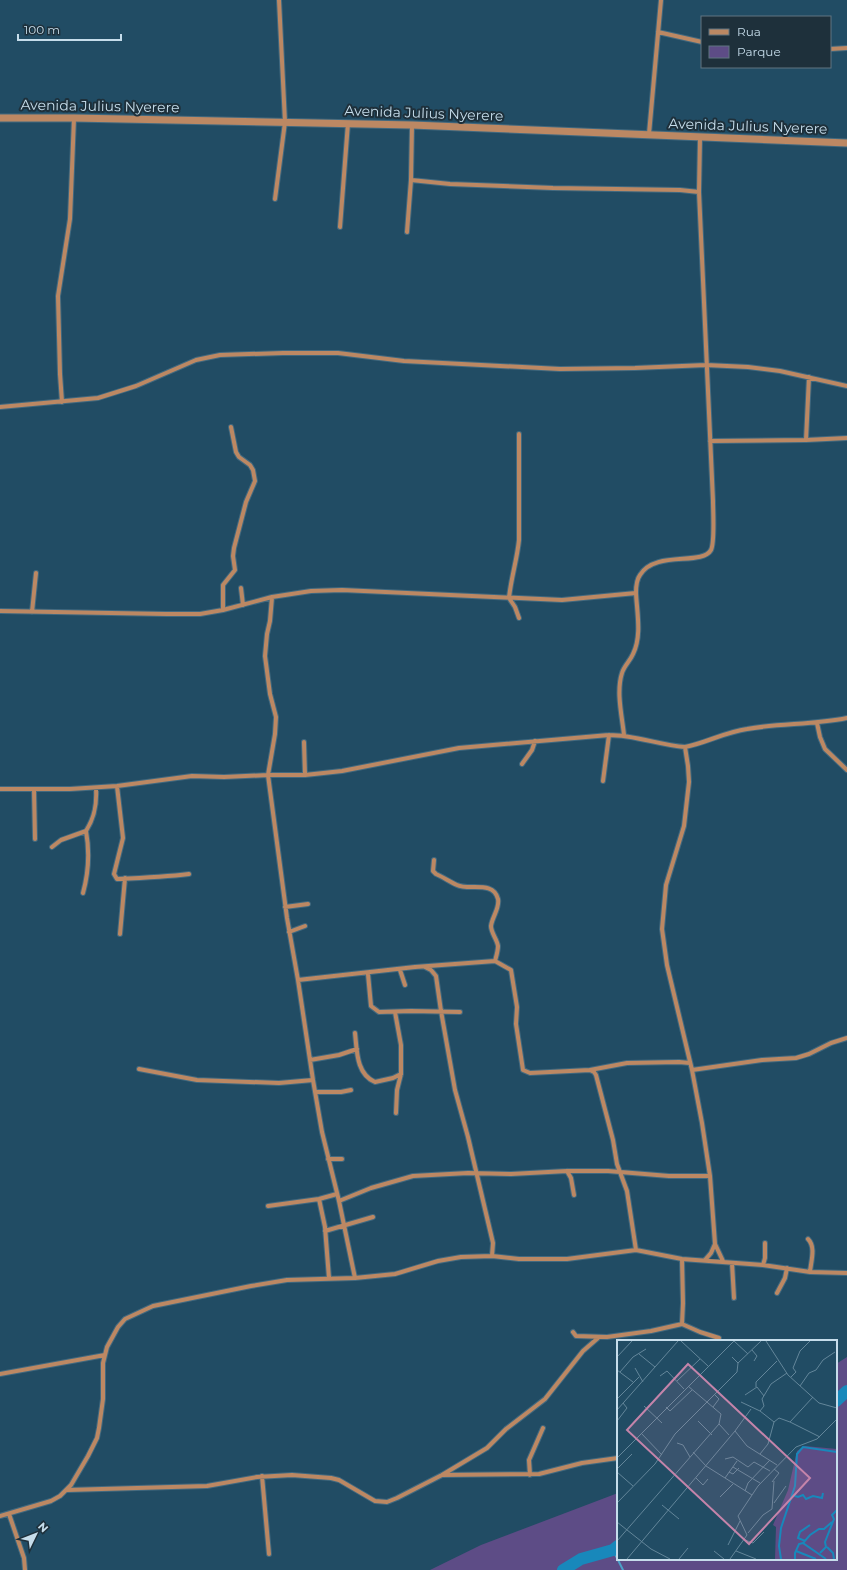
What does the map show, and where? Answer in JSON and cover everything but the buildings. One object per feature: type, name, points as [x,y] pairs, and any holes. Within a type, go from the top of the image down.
[{"type":"street","points":[[275,199],[285,122],[279,0]]},
{"type":"street","points":[[650,134],[661,0]]},
{"type":"street","points":[[658,32],[701,42]]},
{"type":"street","points":[[831,49],[847,48]]},
{"type":"street","name":"Avenida Julius Nyerere","points":[[0,118],[348,123],[847,143]]},
{"type":"street","points":[[62,402],[58,296],[70,219],[74,118]]},
{"type":"street","points":[[340,227],[348,123]]},
{"type":"street","points":[[407,232],[411,180],[412,125]]},
{"type":"street","points":[[624,735],[620,691],[622,674],[626,663],[633,655],[637,643],[638,630],[636,593],[639,575],[652,564],[670,560],[704,556],[711,550],[713,544],[713,501],[699,192],[700,138]]},
{"type":"street","points":[[411,180],[450,184],[553,188],[680,190],[699,192]]},
{"type":"street","points":[[0,407],[98,398],[121,392],[196,360],[220,355],[338,353],[404,361],[560,369],[706,365],[780,371],[847,386]]},
{"type":"street","points":[[806,440],[809,377]]},
{"type":"street","points":[[223,610],[223,585],[235,570],[233,556],[234,548],[246,502],[255,482],[253,470],[236,452],[231,427]]},
{"type":"street","points":[[519,434],[519,540],[518,554],[509,598],[515,607],[519,618]]},
{"type":"street","points":[[710,441],[847,438]]},
{"type":"street","points":[[32,612],[36,573]]},
{"type":"street","points":[[241,588],[243,605]]},
{"type":"street","points":[[0,611],[200,614],[223,610],[272,597],[311,591],[354,590],[562,600],[636,593]]},
{"type":"street","points":[[272,597],[265,656],[270,694],[276,717],[275,734],[268,775],[285,907],[313,1080],[322,1132],[345,1226],[355,1278]]},
{"type":"street","points":[[0,789],[96,788],[192,776],[224,777],[305,775],[342,771],[459,748],[609,735],[624,735],[670,746],[685,747],[735,731],[775,725],[817,723],[847,718]]},
{"type":"street","points":[[817,723],[820,737],[825,748],[847,770]]},
{"type":"street","points":[[603,781],[609,735]]},
{"type":"street","points":[[522,764],[532,750],[535,741]]},
{"type":"street","points":[[304,742],[305,775]]},
{"type":"street","points":[[685,747],[689,782],[684,826],[667,879],[662,929],[667,965],[692,1070],[702,1123],[710,1176],[715,1244],[724,1261]]},
{"type":"street","points":[[117,786],[123,838],[114,874],[117,879],[189,874]]},
{"type":"street","points":[[82,893],[87,877],[89,856],[86,831],[94,817],[97,800],[96,788]]},
{"type":"street","points":[[34,789],[35,839]]},
{"type":"street","points":[[52,847],[61,840],[86,831]]},
{"type":"street","points":[[434,860],[434,871],[436,874],[451,880],[457,886],[484,887],[494,893],[498,899],[498,906],[491,926],[498,945],[495,962]]},
{"type":"street","points":[[120,934],[125,878]]},
{"type":"street","points":[[285,907],[308,904]]},
{"type":"street","points":[[289,932],[305,926]]},
{"type":"street","points":[[298,980],[425,967],[495,962],[511,970],[517,1007],[516,1024],[523,1070],[530,1073],[590,1070],[627,1063],[690,1063]]},
{"type":"street","points":[[436,976],[443,966]]},
{"type":"street","points":[[425,967],[431,970],[436,976],[440,1011],[455,1090],[493,1243],[492,1256]]},
{"type":"street","points":[[400,970],[405,985]]},
{"type":"street","points":[[368,974],[371,1006],[379,1012],[411,1010],[440,1011],[448,1013],[460,1012]]},
{"type":"street","points":[[395,1012],[401,1045],[401,1074],[397,1090],[396,1113]]},
{"type":"street","points":[[355,1033],[363,1073],[370,1080],[374,1082],[401,1074]]},
{"type":"street","points":[[692,1070],[762,1060],[796,1058],[847,1038]]},
{"type":"street","points":[[310,1060],[344,1054],[357,1049]]},
{"type":"street","points":[[139,1069],[197,1080],[278,1083],[313,1080]]},
{"type":"street","points":[[590,1070],[594,1072],[598,1080],[613,1140],[617,1164],[628,1197],[636,1250]]},
{"type":"street","points":[[316,1092],[341,1092],[351,1090]]},
{"type":"street","points":[[328,1159],[342,1159]]},
{"type":"street","points":[[468,1173],[474,1163]]},
{"type":"street","points":[[339,1201],[371,1188],[413,1176],[468,1173],[511,1174],[567,1171],[620,1172],[669,1176],[710,1176]]},
{"type":"street","points":[[567,1171],[571,1178],[574,1195]]},
{"type":"street","points":[[268,1206],[319,1199],[337,1194]]},
{"type":"street","points":[[319,1199],[325,1231],[329,1278]]},
{"type":"street","points":[[325,1231],[373,1217]]},
{"type":"street","points":[[808,1239],[811,1242],[813,1249],[810,1272]]},
{"type":"street","points":[[763,1265],[765,1258],[765,1243]]},
{"type":"street","points":[[705,1260],[715,1244]]},
{"type":"street","points":[[0,1516],[51,1501],[67,1490],[88,1456],[98,1433],[103,1399],[105,1355],[112,1336],[125,1319],[153,1306],[287,1280],[355,1278],[395,1274],[438,1261],[461,1257],[492,1256],[519,1259],[567,1259],[636,1250],[682,1258],[763,1265],[810,1272],[847,1272]]},
{"type":"street","points":[[682,1258],[682,1324]]},
{"type":"street","points":[[732,1263],[734,1298]]},
{"type":"street","points":[[777,1293],[785,1278],[787,1268]]},
{"type":"street","points":[[573,1332],[576,1336],[598,1338],[651,1331],[682,1324],[719,1338]]},
{"type":"street","points":[[67,1490],[207,1486],[262,1476],[292,1475],[339,1480],[361,1494],[379,1502],[397,1498],[442,1475],[487,1448],[506,1430],[545,1399],[583,1351],[598,1338]]},
{"type":"street","points":[[0,1374],[105,1355]]},
{"type":"street","points":[[530,1475],[529,1460],[543,1428]]},
{"type":"street","points":[[442,1475],[530,1475],[547,1473],[582,1463],[617,1458]]},
{"type":"street","points":[[262,1476],[269,1554]]},
{"type":"street","points":[[9,1514],[24,1558],[25,1570]]},
{"type":"green space","points":[[847,1357],[847,1570],[430,1570],[481,1545],[617,1493],[617,1560],[837,1560],[837,1363]]},
{"type":"waterway","points":[[837,1400],[847,1391]]},
{"type":"waterway","points":[[563,1570],[581,1559],[613,1550],[617,1547]]},
{"type":"waterway","points":[[613,1550],[617,1558]]},
{"type":"waterway","points":[[618,1560],[623,1570]]}]
